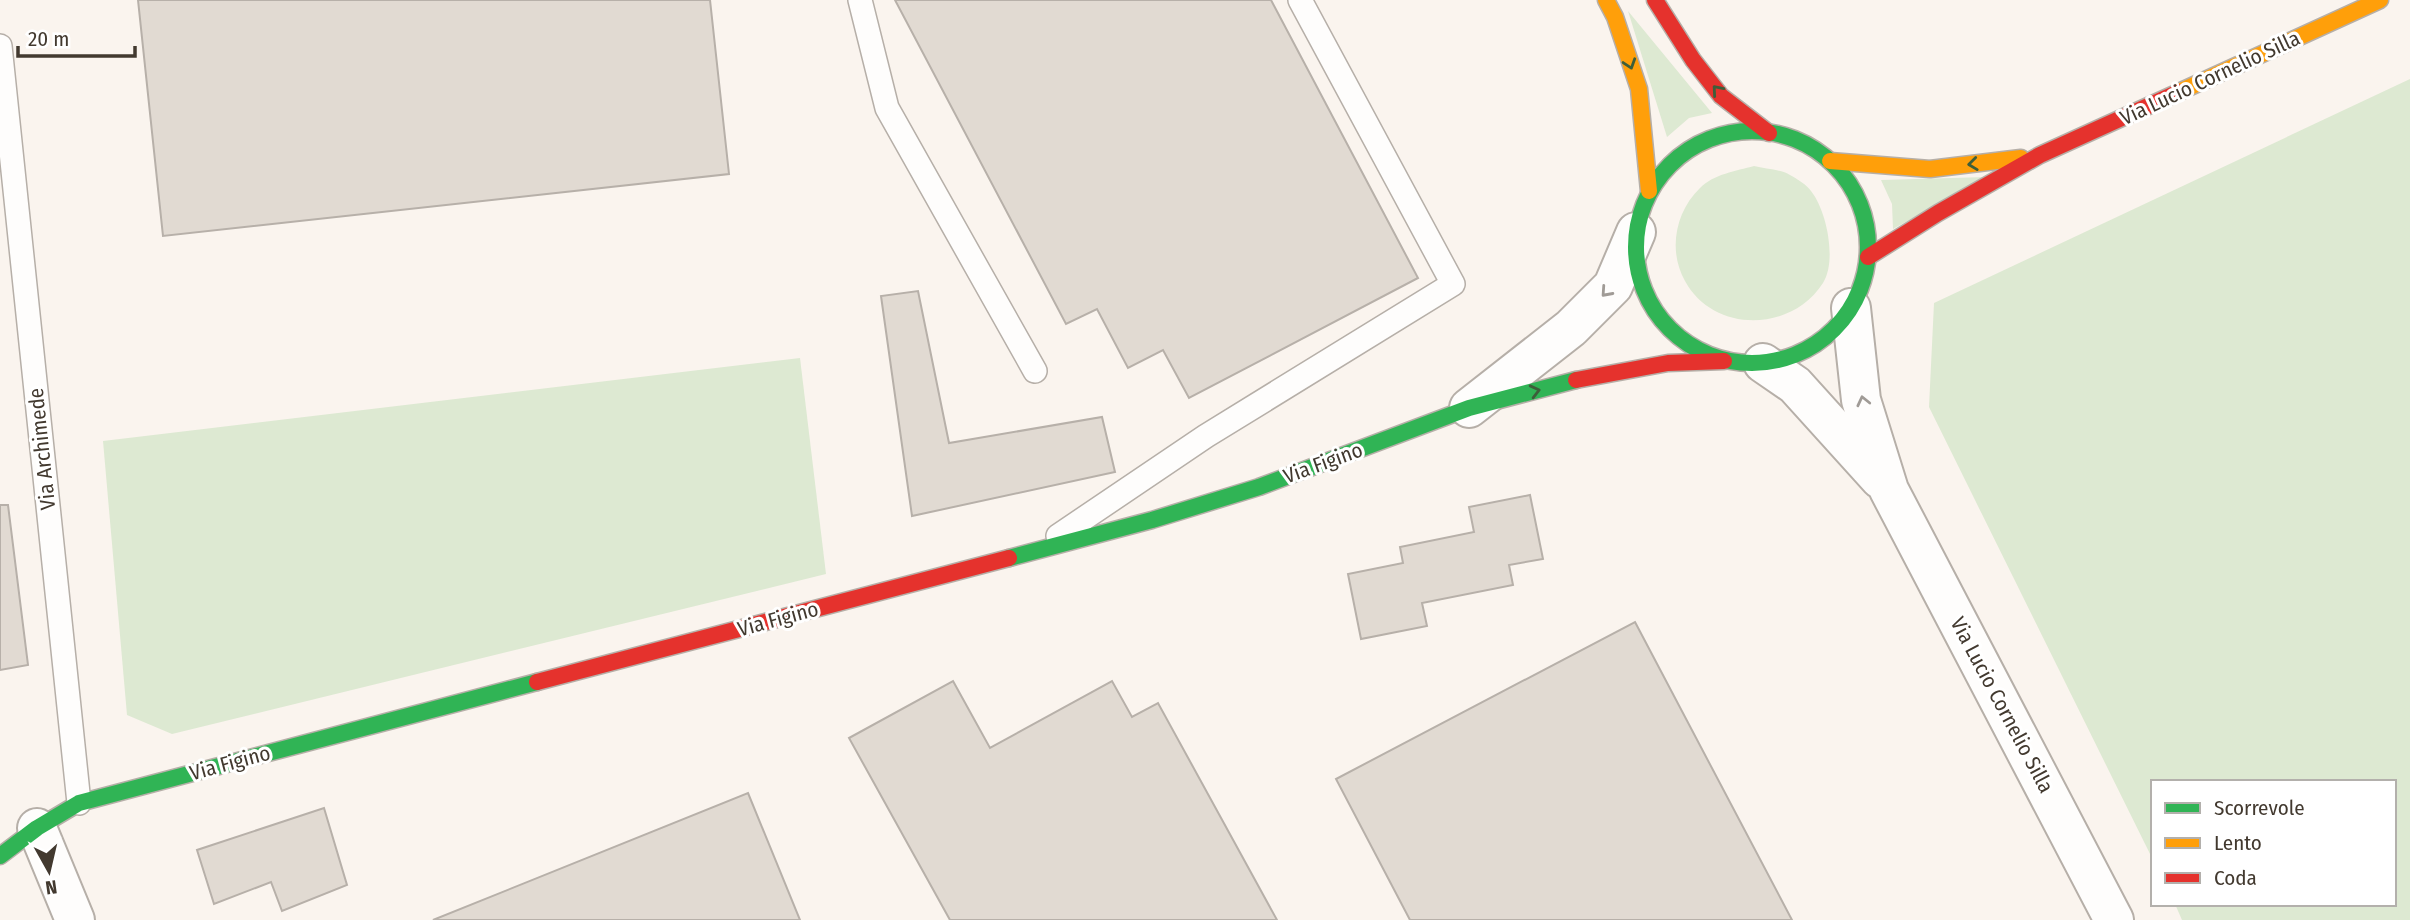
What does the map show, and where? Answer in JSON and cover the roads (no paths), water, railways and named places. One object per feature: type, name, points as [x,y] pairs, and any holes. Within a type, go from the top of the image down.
[{"type":"street","name":"Via Lucio Cornelio Silla","points":[[1606,0],[1615,17],[1639,89],[1649,191]]},
{"type":"street","name":"Via Lucio Cornelio Silla","points":[[1655,0],[1693,60],[1721,96],[1769,133]]},
{"type":"street","name":"Via Lucio Cornelio Silla","points":[[1868,257],[1938,213],[2040,155],[2380,0]]},
{"type":"street","name":"Via Lucio Cornelio Silla","points":[[1745,131],[1769,133],[1785,136],[1810,147],[1830,161],[1848,182],[1860,204],[1867,229],[1868,257],[1863,282],[1851,308],[1835,328],[1813,347],[1786,358],[1763,363],[1724,360],[1703,353],[1680,339],[1663,323],[1646,298],[1639,277],[1635,252],[1636,232],[1649,191],[1669,165],[1692,148],[1718,136],[1745,131]]},
{"type":"street","name":"Via Lucio Cornelio Silla","points":[[1830,161],[1930,169],[2040,155]]},
{"type":"street","name":"Via Figino","points":[[1469,408],[1571,328],[1613,286],[1636,232]]},
{"type":"street","name":"Via Lucio Cornelio Silla","points":[[1851,308],[1861,400],[1889,490],[2114,920]]},
{"type":"street","name":"Via Figino","points":[[79,803],[1152,520],[1259,486],[1469,408],[1589,377],[1668,363],[1724,360]]},
{"type":"street","name":"Via Lucio Cornelio Silla","points":[[1763,363],[1795,385],[1889,490]]},
{"type":"street","points":[[0,856],[37,828],[79,803]]},
{"type":"street","points":[[37,828],[75,920]]},
{"type":"lane","points":[[860,0],[887,108],[1035,371]]},
{"type":"lane","points":[[1035,551],[1206,436],[1453,284],[1300,0]]},
{"type":"lane","name":"Via Archimede","points":[[0,46],[79,803]]}]
